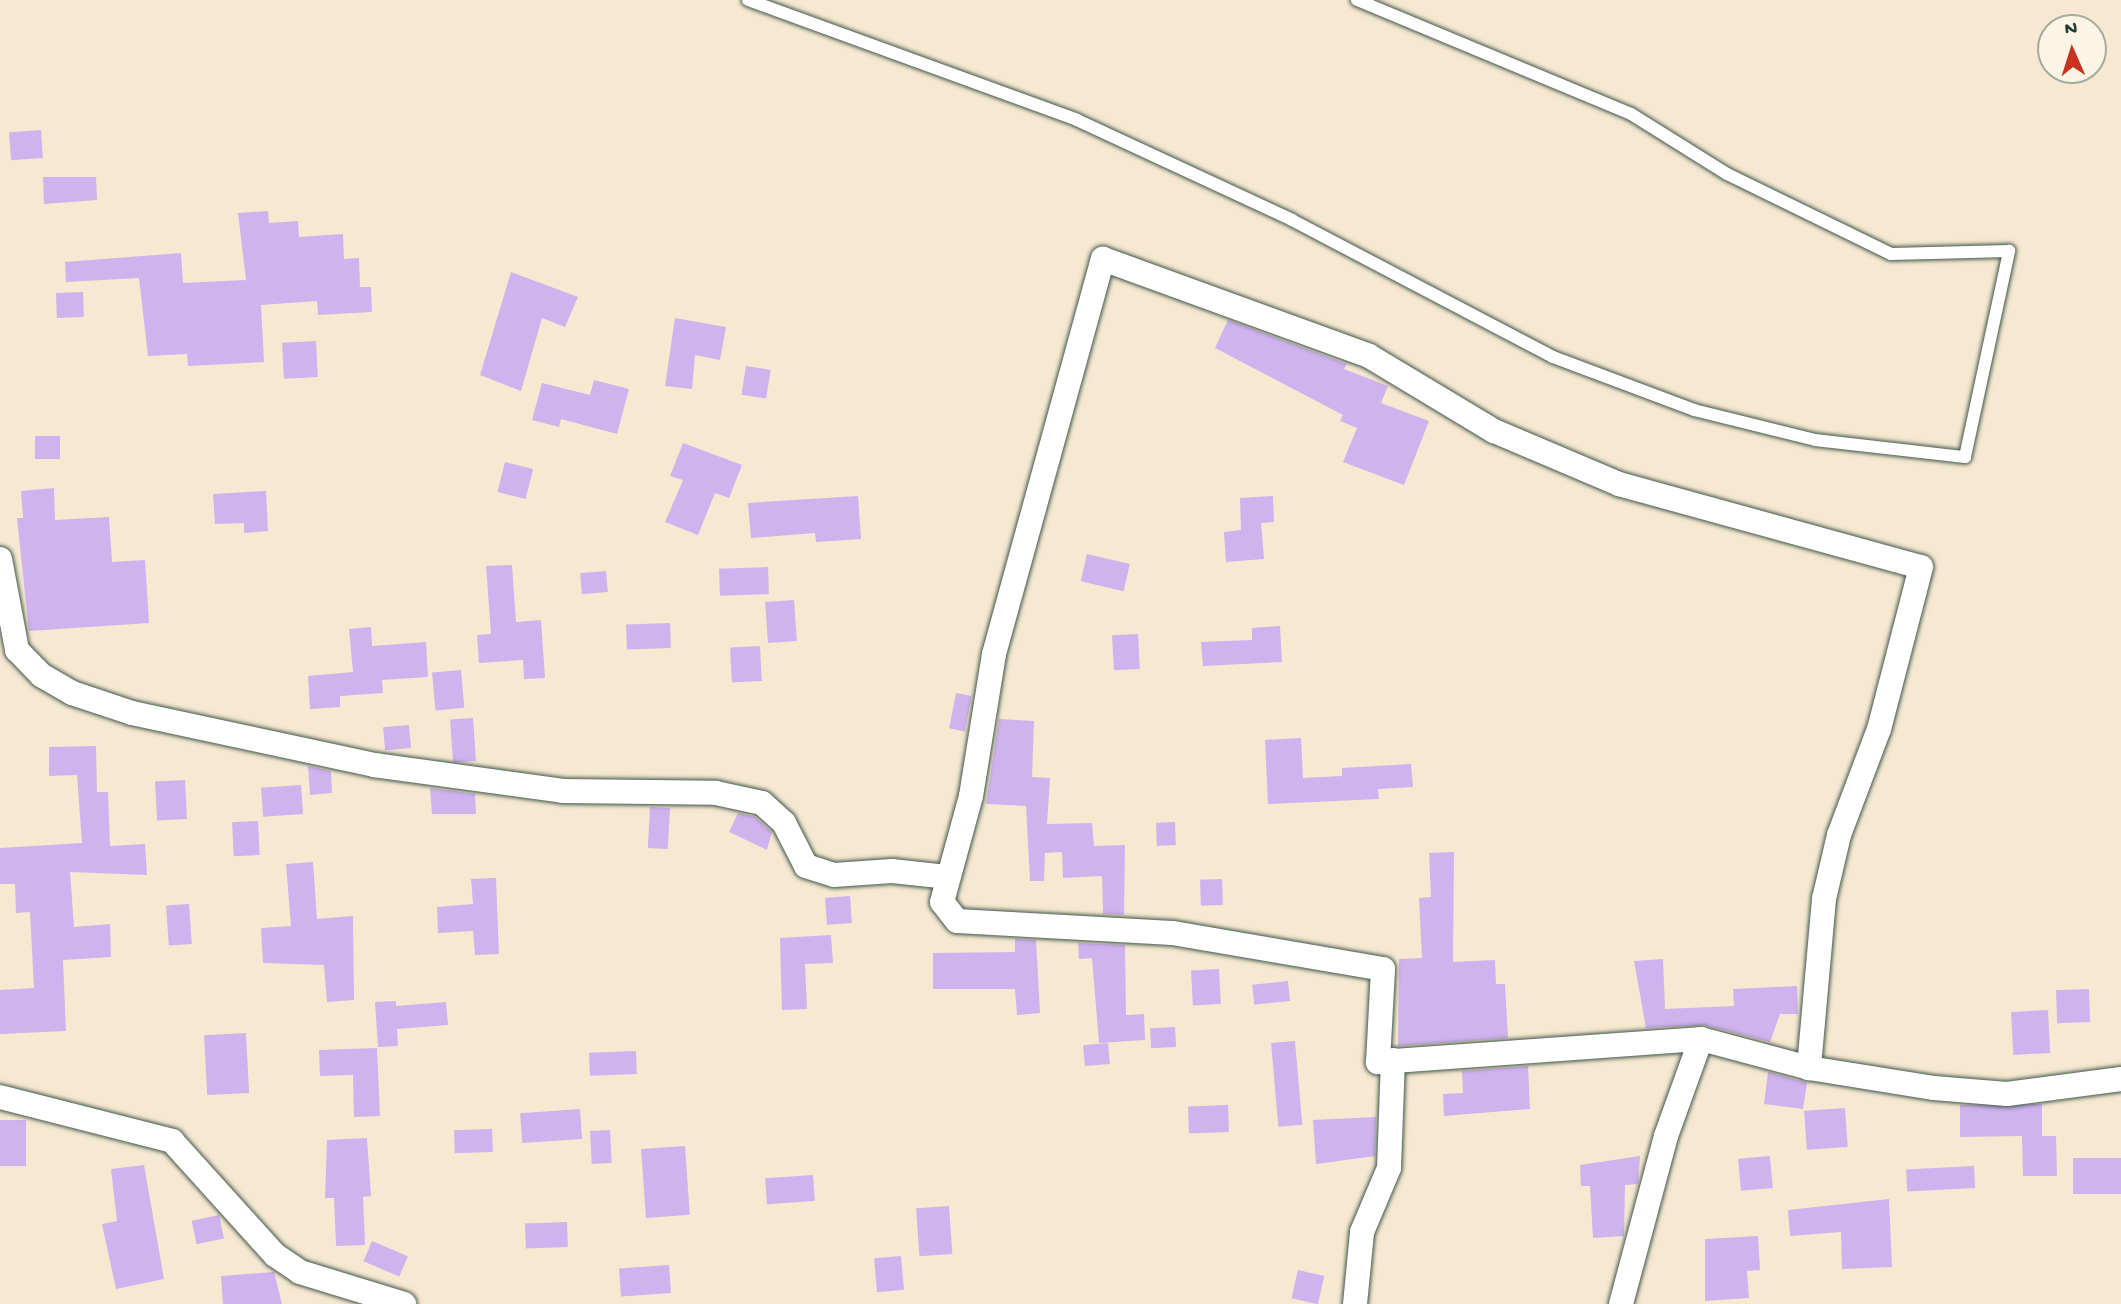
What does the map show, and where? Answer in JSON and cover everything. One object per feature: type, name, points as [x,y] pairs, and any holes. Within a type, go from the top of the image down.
[{"type":"street","points":[[1808,1068],[1827,886],[1839,835],[1879,729],[1921,567],[1619,484],[1494,431],[1369,356],[1104,259],[994,654],[971,796],[942,902],[957,921],[1172,933],[1383,969],[1378,1062],[1701,1039],[1808,1068],[2007,1094],[2121,1079]]},
{"type":"street","points":[[0,559],[17,650],[41,675],[132,713],[374,765],[563,791],[716,793],[762,803],[784,823],[806,866],[834,875],[892,871],[947,877]]},
{"type":"street","points":[[1621,1304],[1666,1136],[1701,1039]]},
{"type":"street","points":[[1355,1304],[1362,1232],[1389,1168],[1394,1060]]},
{"type":"street","points":[[0,1097],[172,1141],[275,1255],[300,1272],[404,1304]]},
{"type":"lane","points":[[748,0],[1077,120],[1292,220],[1553,357],[1694,410],[1815,440],[1965,457],[2009,251],[1891,254],[1727,174],[1631,114],[1357,0]]},
{"type":"building","points":[[41,130],[43,158],[11,160],[9,132]]},
{"type":"building","points":[[43,177],[96,177],[97,200],[44,204]]},
{"type":"building","points":[[268,211],[269,223],[298,221],[299,237],[343,234],[344,259],[359,258],[360,287],[371,287],[372,312],[318,315],[317,301],[261,305],[264,362],[188,366],[187,354],[148,356],[139,278],[66,282],[65,262],[181,253],[183,283],[246,280],[238,213]]},
{"type":"building","points":[[511,272],[578,297],[565,327],[542,318],[521,391],[480,375]]},
{"type":"building","points":[[83,292],[84,317],[57,318],[56,293]]},
{"type":"building","points":[[675,318],[726,327],[720,360],[695,355],[692,389],[665,386]]},
{"type":"building","points":[[1228,320],[1347,364],[1344,369],[1388,386],[1381,403],[1429,421],[1404,485],[1343,462],[1357,428],[1340,421],[1343,415],[1215,348]]},
{"type":"building","points":[[316,341],[318,377],[284,379],[282,343]]},
{"type":"building","points":[[746,366],[771,370],[766,399],[741,395]]},
{"type":"building","points":[[594,380],[629,389],[617,434],[561,419],[559,427],[532,420],[542,383],[590,395]]},
{"type":"building","points":[[35,436],[60,436],[60,459],[35,459]]},
{"type":"building","points":[[683,443],[742,465],[729,498],[715,493],[698,535],[665,522],[683,480],[670,476]]},
{"type":"building","points":[[505,462],[533,469],[526,499],[498,492]]},
{"type":"building","points":[[54,488],[55,520],[109,517],[112,562],[145,560],[149,623],[29,631],[17,518],[23,518],[21,491]]},
{"type":"building","points":[[266,491],[268,531],[244,533],[244,523],[215,524],[213,494]]},
{"type":"building","points":[[858,496],[861,539],[816,542],[815,533],[751,538],[748,503]]},
{"type":"building","points":[[1273,496],[1274,522],[1261,523],[1264,559],[1226,562],[1224,532],[1241,530],[1240,498]]},
{"type":"building","points":[[1087,554],[1130,564],[1124,591],[1081,581]]},
{"type":"building","points":[[512,565],[516,622],[541,620],[545,678],[524,679],[523,660],[479,663],[477,635],[491,634],[486,566]]},
{"type":"building","points":[[768,567],[769,594],[720,596],[719,569]]},
{"type":"building","points":[[606,571],[608,592],[582,594],[580,573]]},
{"type":"building","points":[[794,600],[797,641],[768,643],[765,602]]},
{"type":"building","points":[[670,623],[671,648],[627,650],[626,625]]},
{"type":"building","points":[[1280,626],[1282,662],[1203,666],[1201,642],[1252,640],[1252,628]]},
{"type":"building","points":[[371,627],[372,646],[426,642],[428,677],[382,680],[383,693],[340,696],[340,707],[310,709],[308,676],[353,672],[349,629]]},
{"type":"building","points":[[1138,634],[1140,669],[1114,670],[1112,635]]},
{"type":"building","points":[[760,646],[762,681],[732,683],[730,648]]},
{"type":"building","points":[[461,670],[464,708],[435,710],[432,673]]},
{"type":"building","points":[[956,693],[972,696],[965,731],[949,728]]},
{"type":"building","points":[[473,718],[476,761],[453,762],[450,720]]},
{"type":"building","points":[[999,719],[1034,721],[1032,777],[1050,778],[1047,824],[1092,823],[1094,846],[1125,845],[1124,915],[1103,914],[1102,876],[1063,878],[1062,852],[1045,853],[1044,881],[1030,881],[1026,806],[986,804]]},
{"type":"building","points":[[409,725],[411,748],[385,750],[383,727]]},
{"type":"building","points":[[1301,738],[1303,778],[1342,776],[1342,768],[1411,764],[1413,787],[1378,789],[1379,799],[1268,804],[1265,740]]},
{"type":"building","points":[[96,746],[97,792],[108,792],[110,846],[145,844],[147,875],[70,872],[74,927],[110,924],[111,957],[63,960],[66,1031],[0,1034],[0,990],[34,988],[30,912],[16,913],[15,884],[0,884],[0,848],[82,843],[77,775],[49,776],[49,747]]},
{"type":"building","points":[[308,766],[331,771],[332,793],[310,795]]},
{"type":"building","points":[[185,780],[187,819],[157,821],[155,782]]},
{"type":"building","points":[[301,785],[303,814],[263,817],[261,788]]},
{"type":"building","points":[[430,788],[475,794],[476,814],[432,814]]},
{"type":"building","points":[[650,807],[670,808],[668,849],[648,848]]},
{"type":"building","points":[[738,813],[755,817],[772,832],[767,850],[729,832]]},
{"type":"building","points":[[258,821],[260,855],[234,856],[232,822]]},
{"type":"building","points":[[1175,822],[1176,845],[1157,846],[1156,823]]},
{"type":"building","points":[[1454,852],[1453,962],[1495,960],[1496,984],[1505,984],[1508,1038],[1398,1046],[1399,959],[1422,958],[1419,898],[1431,897],[1429,853]]},
{"type":"building","points":[[313,862],[317,919],[353,916],[354,1000],[327,1002],[324,965],[263,963],[261,928],[291,926],[286,864]]},
{"type":"building","points":[[496,878],[499,954],[475,955],[473,931],[438,933],[437,907],[473,904],[471,879]]},
{"type":"building","points":[[1222,879],[1223,905],[1201,906],[1200,880]]},
{"type":"building","points":[[850,896],[852,923],[827,925],[825,898]]},
{"type":"building","points":[[189,904],[192,944],[169,946],[166,906]]},
{"type":"building","points":[[831,935],[833,963],[805,964],[807,1009],[782,1010],[780,938]]},
{"type":"building","points":[[1015,939],[1036,940],[1040,1013],[1017,1015],[1015,989],[933,989],[933,953],[1015,952]]},
{"type":"building","points":[[1078,943],[1125,945],[1126,1015],[1144,1014],[1145,1040],[1099,1043],[1092,958],[1079,959]]},
{"type":"building","points":[[1663,959],[1665,1009],[1734,1006],[1733,989],[1797,986],[1798,1014],[1780,1014],[1770,1042],[1704,1025],[1646,1028],[1634,961]]},
{"type":"building","points":[[1219,969],[1221,1004],[1193,1005],[1191,970]]},
{"type":"building","points":[[1288,981],[1290,1001],[1254,1005],[1252,985]]},
{"type":"building","points":[[2089,989],[2090,1022],[2057,1023],[2056,990]]},
{"type":"building","points":[[396,1001],[396,1006],[446,1002],[448,1025],[397,1029],[398,1046],[378,1047],[375,1002]]},
{"type":"building","points":[[2048,1010],[2050,1053],[2013,1055],[2011,1012]]},
{"type":"building","points":[[1175,1027],[1176,1047],[1151,1048],[1150,1028]]},
{"type":"building","points":[[246,1033],[249,1093],[207,1095],[204,1035]]},
{"type":"building","points":[[1295,1041],[1302,1125],[1278,1127],[1271,1043]]},
{"type":"building","points":[[1108,1043],[1110,1064],[1085,1066],[1083,1045]]},
{"type":"building","points":[[377,1048],[380,1116],[354,1117],[353,1075],[320,1076],[319,1050]]},
{"type":"building","points":[[636,1051],[637,1074],[590,1076],[589,1053]]},
{"type":"building","points":[[1528,1066],[1530,1109],[1444,1116],[1443,1094],[1463,1093],[1462,1071]]},
{"type":"building","points":[[1768,1072],[1807,1083],[1803,1109],[1764,1104]]},
{"type":"building","points":[[2042,1104],[2042,1136],[2056,1136],[2057,1176],[2023,1176],[2022,1136],[1960,1137],[1960,1105]]},
{"type":"building","points":[[1228,1105],[1229,1132],[1189,1133],[1188,1106]]},
{"type":"building","points":[[1845,1108],[1848,1147],[1807,1150],[1804,1111]]},
{"type":"building","points":[[580,1109],[582,1139],[522,1143],[520,1113]]},
{"type":"building","points":[[1376,1117],[1375,1156],[1316,1164],[1313,1120]]},
{"type":"building","points":[[0,1120],[26,1120],[26,1166],[0,1166]]},
{"type":"building","points":[[492,1129],[493,1152],[455,1153],[454,1130]]},
{"type":"building","points":[[610,1130],[612,1163],[592,1164],[590,1131]]},
{"type":"building","points":[[367,1138],[371,1196],[363,1197],[365,1245],[336,1246],[334,1198],[325,1198],[327,1140]]},
{"type":"building","points":[[685,1146],[690,1215],[646,1218],[641,1149]]},
{"type":"building","points":[[1640,1156],[1638,1184],[1625,1185],[1624,1236],[1593,1238],[1590,1186],[1581,1186],[1580,1165]]},
{"type":"building","points":[[1770,1156],[1773,1188],[1741,1191],[1738,1159]]},
{"type":"building","points":[[2073,1158],[2121,1158],[2121,1194],[2073,1194]]},
{"type":"building","points":[[144,1165],[164,1279],[116,1289],[102,1224],[117,1221],[111,1169]]},
{"type":"building","points":[[1974,1166],[1975,1188],[1907,1192],[1906,1170]]},
{"type":"building","points":[[813,1175],[815,1201],[767,1204],[765,1178]]},
{"type":"building","points":[[1889,1199],[1892,1267],[1842,1269],[1841,1232],[1790,1236],[1788,1210]]},
{"type":"building","points":[[949,1206],[952,1254],[919,1256],[916,1208]]},
{"type":"building","points":[[219,1215],[224,1238],[197,1244],[192,1221]]},
{"type":"building","points":[[567,1222],[568,1247],[526,1248],[525,1223]]},
{"type":"building","points":[[1758,1236],[1760,1270],[1747,1271],[1749,1298],[1705,1301],[1705,1239]]},
{"type":"building","points":[[372,1241],[408,1256],[399,1276],[363,1261]]},
{"type":"building","points":[[901,1256],[904,1290],[877,1292],[874,1258]]},
{"type":"building","points":[[669,1265],[671,1293],[621,1296],[619,1268]]},
{"type":"building","points":[[1298,1270],[1324,1276],[1318,1304],[1291,1298]]},
{"type":"building","points":[[274,1272],[282,1304],[223,1304],[221,1276]]}]
